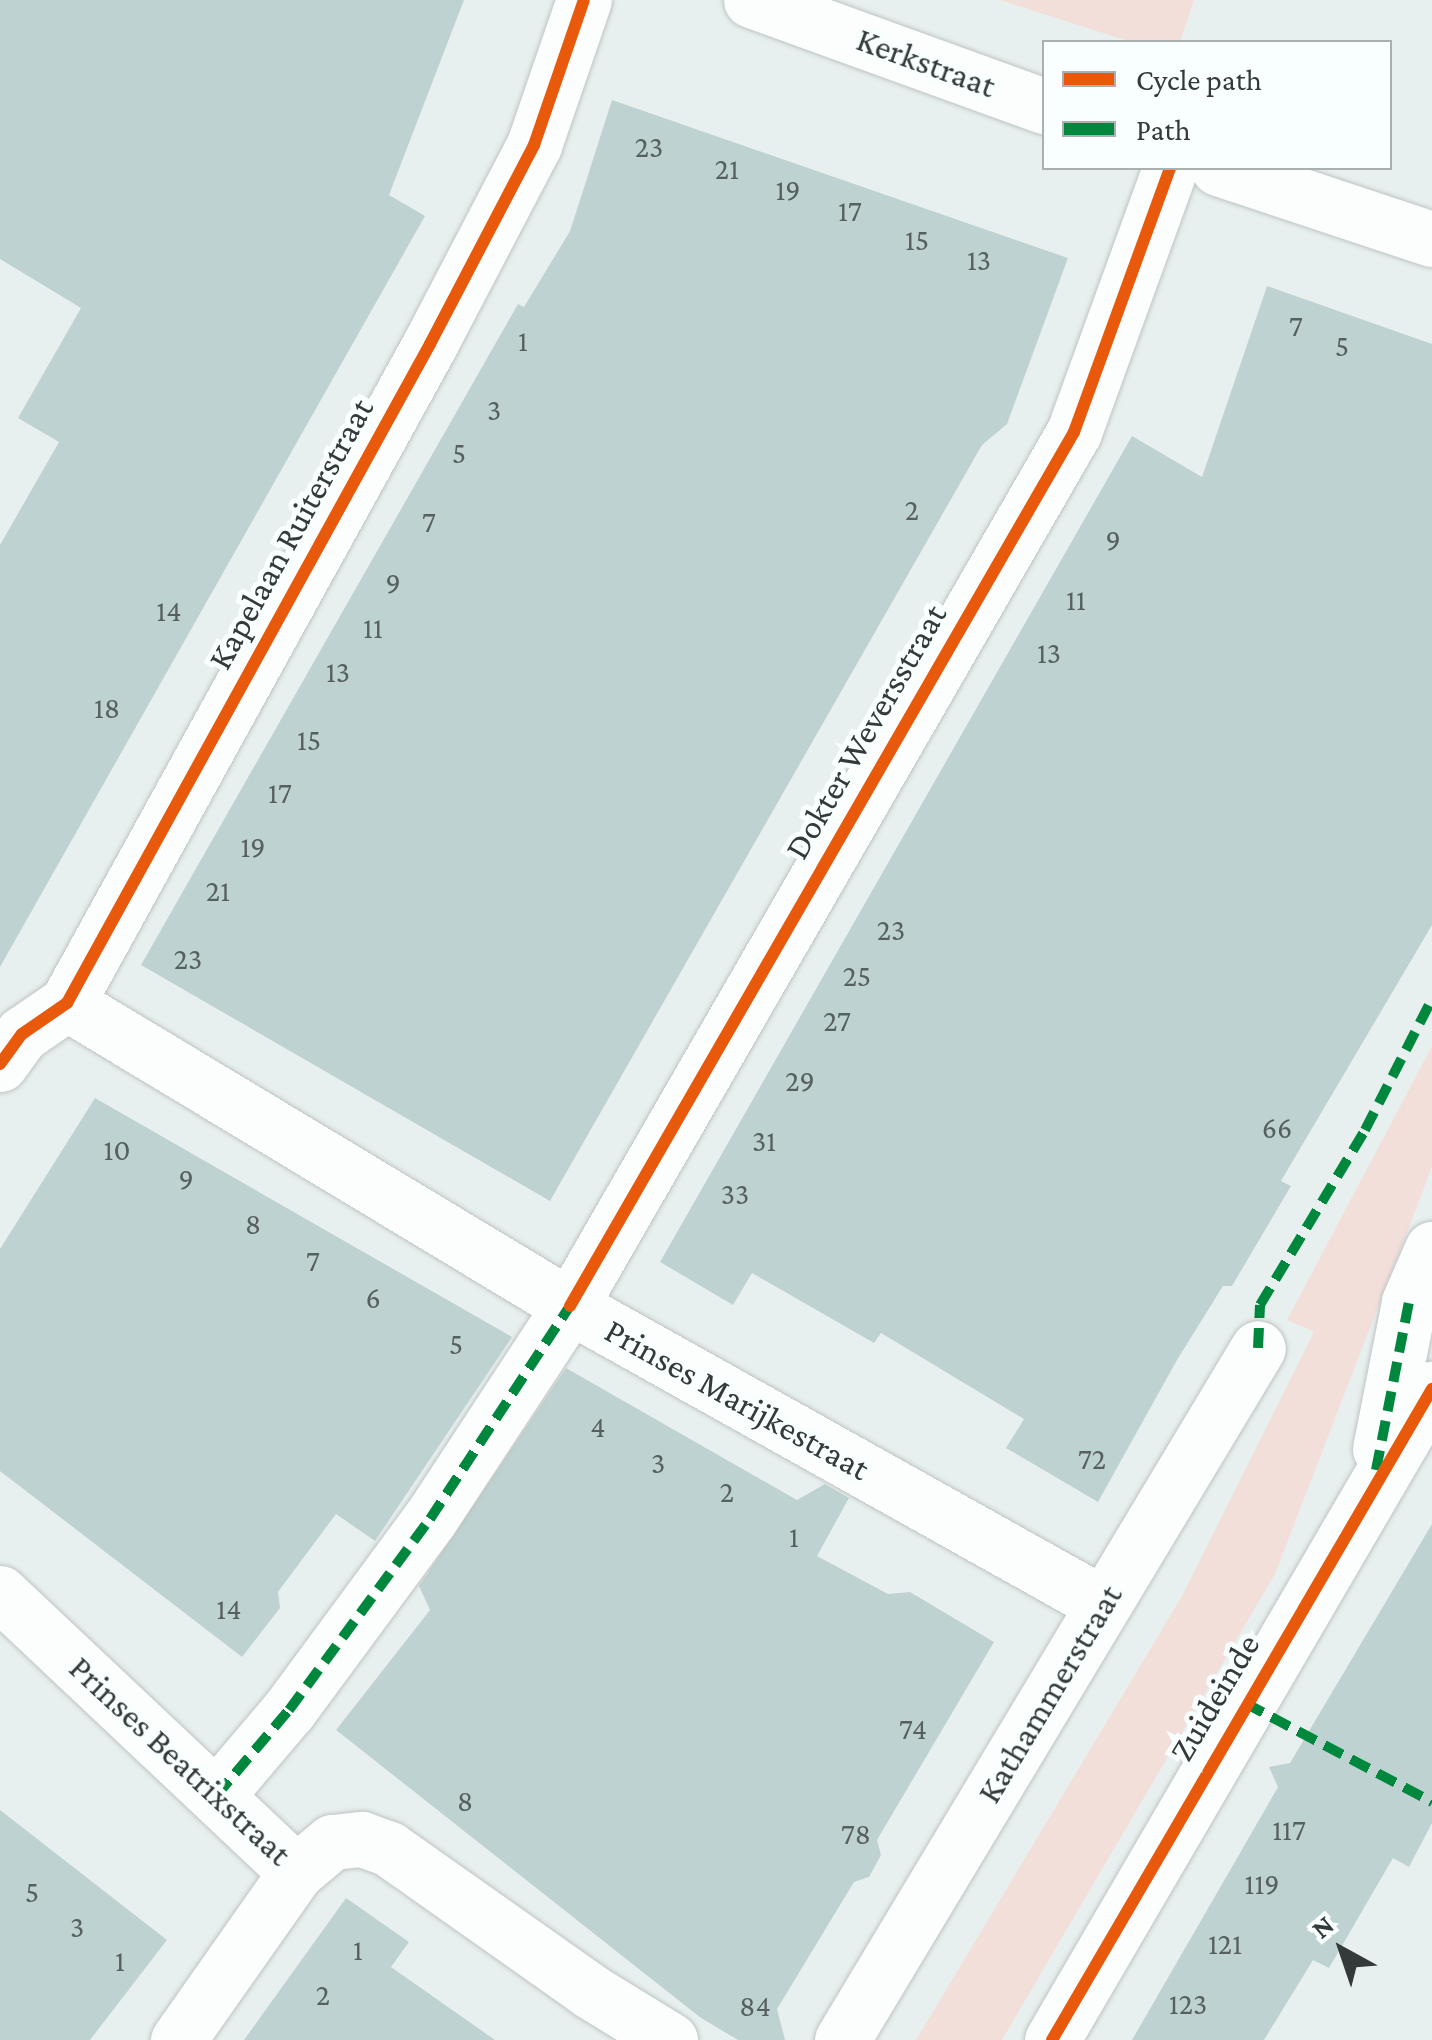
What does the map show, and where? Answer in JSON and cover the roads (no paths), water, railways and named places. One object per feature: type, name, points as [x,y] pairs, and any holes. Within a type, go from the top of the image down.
[{"type":"street","name":"Kapelaan Ruiterstraat","points":[[0,1064],[22,1034],[67,1003],[534,145],[584,0]]},
{"type":"street","name":"Kerkstraat","points":[[751,0],[1042,105]]},
{"type":"street","name":"Dokter Weversstraat","points":[[216,1796],[289,1710],[430,1519],[570,1306],[1074,432],[1169,170]]},
{"type":"street","points":[[1225,170],[1431,233]]},
{"type":"street","name":"Prinses Marijkestraat","points":[[67,1003],[570,1306],[1103,1604]]},
{"type":"street","name":"Zuideinde","points":[[1372,1490],[1409,1302],[1432,1249]]},
{"type":"street","name":"Kathammerstraat","points":[[842,2040],[1258,1348]]},
{"type":"street","name":"Zuideinde","points":[[1052,2040],[1432,1389]]},
{"type":"street","name":"Prinses Beatrixstraat","points":[[0,1593],[296,1872],[332,1842],[362,1839],[389,1848],[590,1992],[670,2040]]},
{"type":"street","points":[[178,2040],[296,1872]]}]
